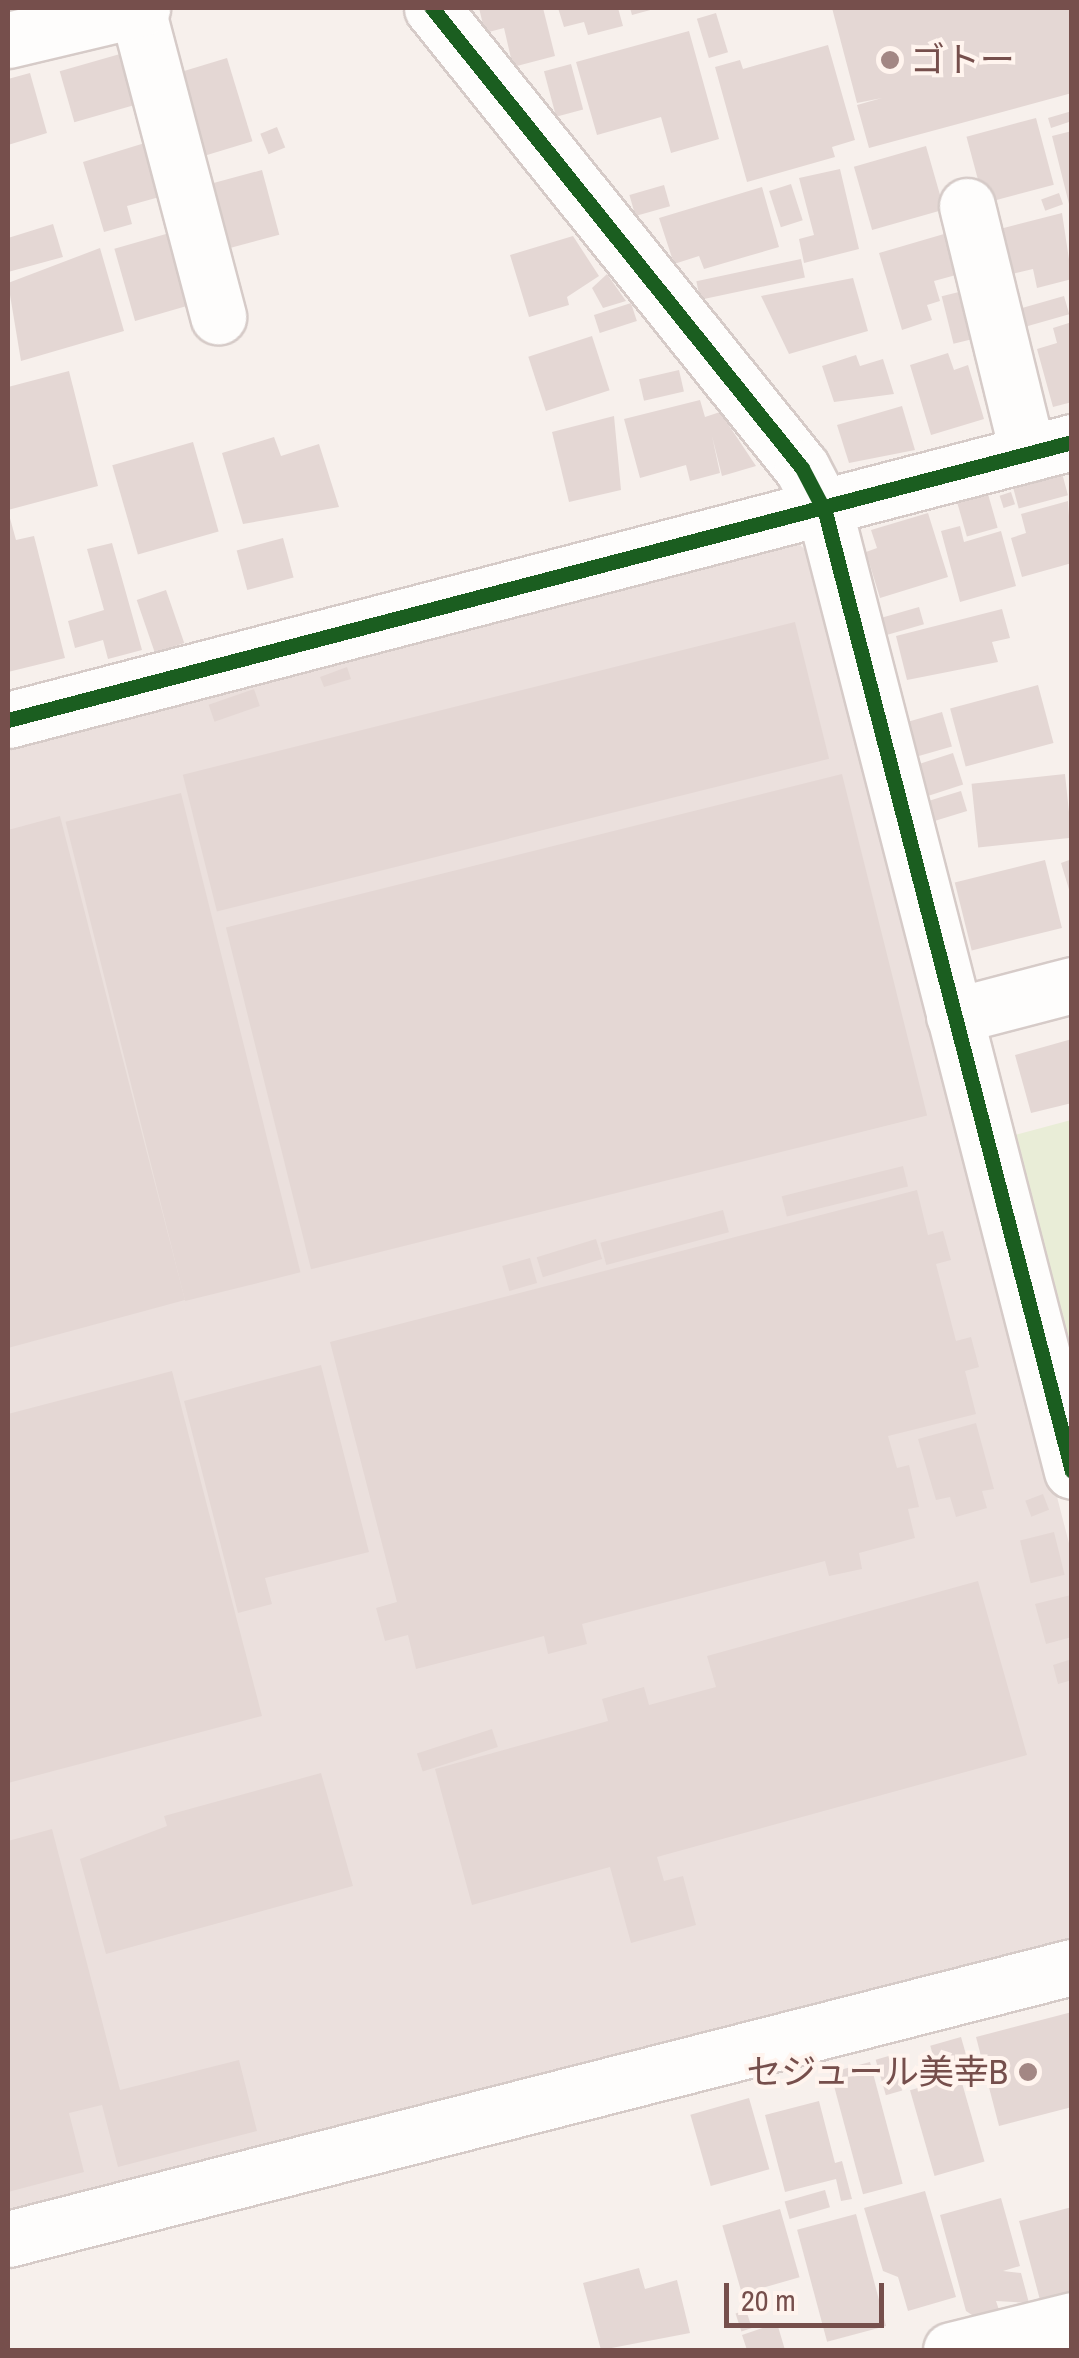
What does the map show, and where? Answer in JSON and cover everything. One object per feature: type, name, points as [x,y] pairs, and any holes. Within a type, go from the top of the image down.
[{"type":"street","points":[[8,40],[140,8],[218,316]]},
{"type":"street","points":[[432,8],[802,468],[825,512],[1072,1471]]},
{"type":"street","points":[[8,720],[825,512],[1050,448],[968,206]]},
{"type":"street","points":[[954,1016],[1072,986]]},
{"type":"street","points":[[8,2240],[1072,1968]]},
{"type":"street","points":[[951,2350],[1072,2320]]},
{"type":"shaded area","points":[[793,540],[814,556],[1071,1551],[1071,1944],[8,2211],[8,741]]},
{"type":"green space","points":[[1071,1120],[1071,1381],[1008,1137]]},
{"type":"building","points":[[479,8],[543,8],[555,56],[513,67],[504,28],[485,33]]},
{"type":"building","points":[[558,8],[618,8],[623,26],[588,35],[584,22],[564,27]]},
{"type":"building","points":[[630,8],[654,8],[654,9],[632,15]]},
{"type":"building","points":[[832,8],[1072,8],[1072,93],[869,148],[857,105],[882,98],[857,103]]},
{"type":"building","points":[[716,13],[728,52],[709,58],[697,19]]},
{"type":"building","points":[[689,31],[719,139],[671,153],[661,117],[597,135],[576,62]]},
{"type":"building","points":[[828,45],[855,140],[832,147],[835,157],[747,182],[715,67],[740,60],[743,69]]},
{"type":"building","points":[[127,52],[142,103],[74,122],[60,71]]},
{"type":"building","points":[[227,58],[252,141],[205,156],[179,73]]},
{"type":"building","points":[[571,64],[583,109],[556,117],[544,71]]},
{"type":"building","points":[[30,73],[47,133],[8,145],[8,79]]},
{"type":"building","points":[[1072,111],[1072,121],[1051,128],[1048,118]]},
{"type":"building","points":[[1036,118],[1054,185],[984,203],[966,137]]},
{"type":"building","points":[[277,127],[285,147],[269,154],[260,134]]},
{"type":"building","points":[[1072,131],[1072,207],[1070,208],[1052,136]]},
{"type":"building","points":[[148,142],[163,196],[127,206],[132,224],[104,232],[83,162]]},
{"type":"building","points":[[926,146],[944,209],[872,230],[854,167]]},
{"type":"building","points":[[840,169],[859,249],[804,263],[799,239],[814,235],[799,178]]},
{"type":"building","points":[[262,170],[279,235],[228,248],[211,184]]},
{"type":"building","points":[[791,184],[803,220],[781,227],[769,191]]},
{"type":"building","points":[[664,185],[670,206],[635,216],[629,195]]},
{"type":"building","points":[[762,187],[779,247],[704,269],[699,256],[674,264],[659,218]]},
{"type":"building","points":[[1059,193],[1063,204],[1045,211],[1041,199]]},
{"type":"building","points":[[1062,213],[1072,279],[1037,288],[1033,269],[1008,275],[996,230]]},
{"type":"building","points":[[53,224],[63,257],[8,272],[8,238]]},
{"type":"building","points":[[173,232],[194,304],[135,321],[114,249]]},
{"type":"building","points":[[944,234],[956,275],[934,281],[940,301],[927,305],[932,320],[902,330],[879,253]]},
{"type":"building","points":[[573,236],[599,276],[567,297],[569,305],[529,317],[510,255]]},
{"type":"building","points":[[100,248],[124,331],[21,361],[8,283]]},
{"type":"building","points":[[801,259],[805,278],[700,300],[696,281]]},
{"type":"building","points":[[607,274],[626,301],[603,308],[592,288]]},
{"type":"building","points":[[853,278],[868,331],[789,354],[761,296]]},
{"type":"building","points":[[963,291],[975,339],[954,344],[942,296]]},
{"type":"building","points":[[1064,296],[1069,314],[1018,329],[1013,311]]},
{"type":"building","points":[[631,303],[637,321],[600,333],[594,315]]},
{"type":"building","points":[[1072,322],[1072,402],[1053,407],[1037,349],[1057,343],[1053,328]]},
{"type":"building","points":[[592,336],[610,390],[546,411],[528,357]]},
{"type":"building","points":[[948,353],[954,370],[968,365],[984,419],[931,435],[910,365]]},
{"type":"building","points":[[856,355],[860,366],[883,359],[894,394],[834,402],[822,366]]},
{"type":"building","points":[[679,370],[684,391],[644,401],[639,379]]},
{"type":"building","points":[[69,371],[98,486],[8,510],[8,387]]},
{"type":"building","points":[[700,400],[705,417],[720,412],[756,466],[722,476],[712,436],[720,473],[690,481],[686,465],[640,478],[624,419]]},
{"type":"building","points":[[902,406],[915,450],[849,463],[837,425]]},
{"type":"building","points":[[614,416],[621,490],[569,502],[552,432]]},
{"type":"building","points":[[274,437],[281,456],[319,444],[339,507],[243,524],[222,453]]},
{"type":"building","points":[[193,442],[219,531],[138,555],[112,465]]},
{"type":"building","points":[[1062,473],[1068,495],[1019,508],[1013,486]]},
{"type":"building","points":[[1011,492],[1015,504],[1004,508],[1000,496]]},
{"type":"building","points":[[988,494],[998,528],[967,536],[957,503]]},
{"type":"building","points":[[1068,501],[1072,563],[1022,577],[1011,538],[1026,533],[1021,514]]},
{"type":"building","points":[[8,511],[16,540],[34,536],[65,658],[8,672]]},
{"type":"building","points":[[928,513],[948,577],[880,598],[866,552],[877,548],[871,530]]},
{"type":"building","points":[[960,526],[964,542],[1001,531],[1016,586],[960,602],[941,531]]},
{"type":"building","points":[[283,538],[294,578],[247,590],[237,550]]},
{"type":"building","points":[[112,543],[142,650],[108,659],[103,640],[75,648],[68,621],[104,610],[87,549]]},
{"type":"building","points":[[166,590],[184,643],[155,653],[137,600]]},
{"type":"building","points":[[919,607],[924,624],[887,635],[882,617]]},
{"type":"building","points":[[1002,609],[1010,638],[992,642],[998,662],[907,680],[896,636]]},
{"type":"building","points":[[795,622],[829,759],[217,911],[183,775]]},
{"type":"building","points":[[347,667],[351,679],[324,687],[320,677]]},
{"type":"building","points":[[1038,685],[1054,743],[966,767],[950,709]]},
{"type":"building","points":[[254,689],[260,706],[214,722],[209,705]]},
{"type":"building","points":[[942,712],[952,747],[914,757],[905,723]]},
{"type":"building","points":[[953,753],[963,784],[927,796],[917,765]]},
{"type":"building","points":[[842,774],[927,1116],[311,1269],[226,928]]},
{"type":"building","points":[[1065,774],[1072,838],[978,847],[972,784]]},
{"type":"building","points":[[961,791],[967,811],[934,821],[928,801]]},
{"type":"building","points":[[181,793],[301,1272],[185,1301],[66,822]]},
{"type":"building","points":[[60,816],[185,1300],[8,1348],[8,830]]},
{"type":"building","points":[[1072,859],[1072,895],[1071,896],[1061,863]]},
{"type":"building","points":[[1045,860],[1062,928],[972,950],[955,882]]},
{"type":"building","points":[[1072,1039],[1072,1103],[1031,1113],[1015,1055]]},
{"type":"building","points":[[903,1166],[908,1186],[787,1217],[782,1196]]},
{"type":"building","points":[[917,1190],[928,1235],[943,1231],[951,1260],[936,1264],[956,1341],[971,1337],[979,1367],[965,1371],[976,1414],[888,1436],[897,1468],[909,1465],[919,1507],[908,1509],[915,1538],[859,1553],[862,1569],[829,1576],[825,1561],[582,1624],[587,1644],[548,1654],[544,1636],[416,1669],[408,1635],[385,1641],[376,1608],[397,1602],[330,1342]]},
{"type":"building","points":[[723,1210],[729,1232],[606,1265],[600,1243]]},
{"type":"building","points":[[596,1239],[602,1259],[543,1277],[537,1257]]},
{"type":"building","points":[[530,1258],[537,1283],[509,1291],[502,1266]]},
{"type":"building","points":[[321,1365],[369,1552],[265,1578],[272,1604],[238,1613],[184,1401]]},
{"type":"building","points":[[172,1371],[262,1716],[8,1783],[8,1414]]},
{"type":"building","points":[[976,1423],[994,1489],[982,1491],[987,1508],[956,1517],[950,1497],[936,1500],[918,1439]]},
{"type":"building","points":[[1043,1494],[1049,1510],[1031,1517],[1025,1501]]},
{"type":"building","points":[[1054,1532],[1065,1575],[1031,1583],[1020,1540]]},
{"type":"building","points":[[978,1581],[1027,1755],[657,1857],[664,1881],[683,1876],[696,1925],[631,1943],[610,1867],[472,1905],[435,1769],[608,1721],[602,1699],[644,1687],[649,1705],[716,1687],[707,1656]]},
{"type":"building","points":[[1071,1595],[1072,1637],[1046,1644],[1035,1604]]},
{"type":"building","points":[[1072,1659],[1072,1680],[1058,1684],[1053,1665]]},
{"type":"building","points":[[492,1729],[498,1747],[423,1771],[417,1753]]},
{"type":"building","points":[[321,1773],[353,1886],[106,1954],[80,1859],[167,1826],[164,1816]]},
{"type":"building","points":[[52,1829],[120,2090],[239,2060],[257,2131],[118,2167],[102,2105],[69,2113],[84,2172],[8,2192],[8,1841]]},
{"type":"building","name":"セジュール美幸B","points":[[1072,2012],[1072,2107],[999,2126],[976,2037]]},
{"type":"building","points":[[961,2037],[969,2065],[938,2074],[930,2046]]},
{"type":"building","points":[[892,2055],[902,2091],[886,2095],[876,2060]]},
{"type":"building","points":[[870,2062],[903,2184],[863,2194],[830,2073]]},
{"type":"building","points":[[960,2076],[985,2162],[935,2176],[910,2090]]},
{"type":"building","points":[[749,2098],[769,2169],[711,2186],[690,2115]]},
{"type":"building","points":[[819,2101],[835,2163],[842,2161],[852,2199],[841,2201],[836,2179],[785,2192],[765,2115]]},
{"type":"building","points":[[825,2190],[830,2207],[790,2219],[785,2202]]},
{"type":"building","points":[[925,2191],[956,2297],[908,2311],[898,2277],[883,2271],[864,2208]]},
{"type":"building","points":[[1001,2198],[1020,2266],[1003,2271],[1021,2273],[1029,2303],[996,2301],[1000,2313],[978,2319],[966,2311],[940,2215]]},
{"type":"building","points":[[1072,2207],[1072,2292],[1040,2300],[1019,2221]]},
{"type":"building","points":[[780,2209],[800,2277],[742,2294],[722,2226]]},
{"type":"building","points":[[856,2214],[886,2326],[827,2342],[797,2230]]},
{"type":"building","points":[[639,2268],[645,2289],[677,2280],[690,2333],[601,2350],[583,2283]]},
{"type":"building","points":[[746,2310],[752,2328],[741,2331],[736,2313]]},
{"type":"building","points":[[777,2323],[785,2350],[747,2350],[742,2335]]},
{"type":"cycle path","points":[[432,8],[802,468],[825,512],[1072,1471]]},
{"type":"cycle path","points":[[8,720],[1072,442]]},
{"type":"place","name":"ゴトー","points":[[890,60]]},
{"type":"place","name":"セジュール美幸B","points":[[1028,2072]]}]
